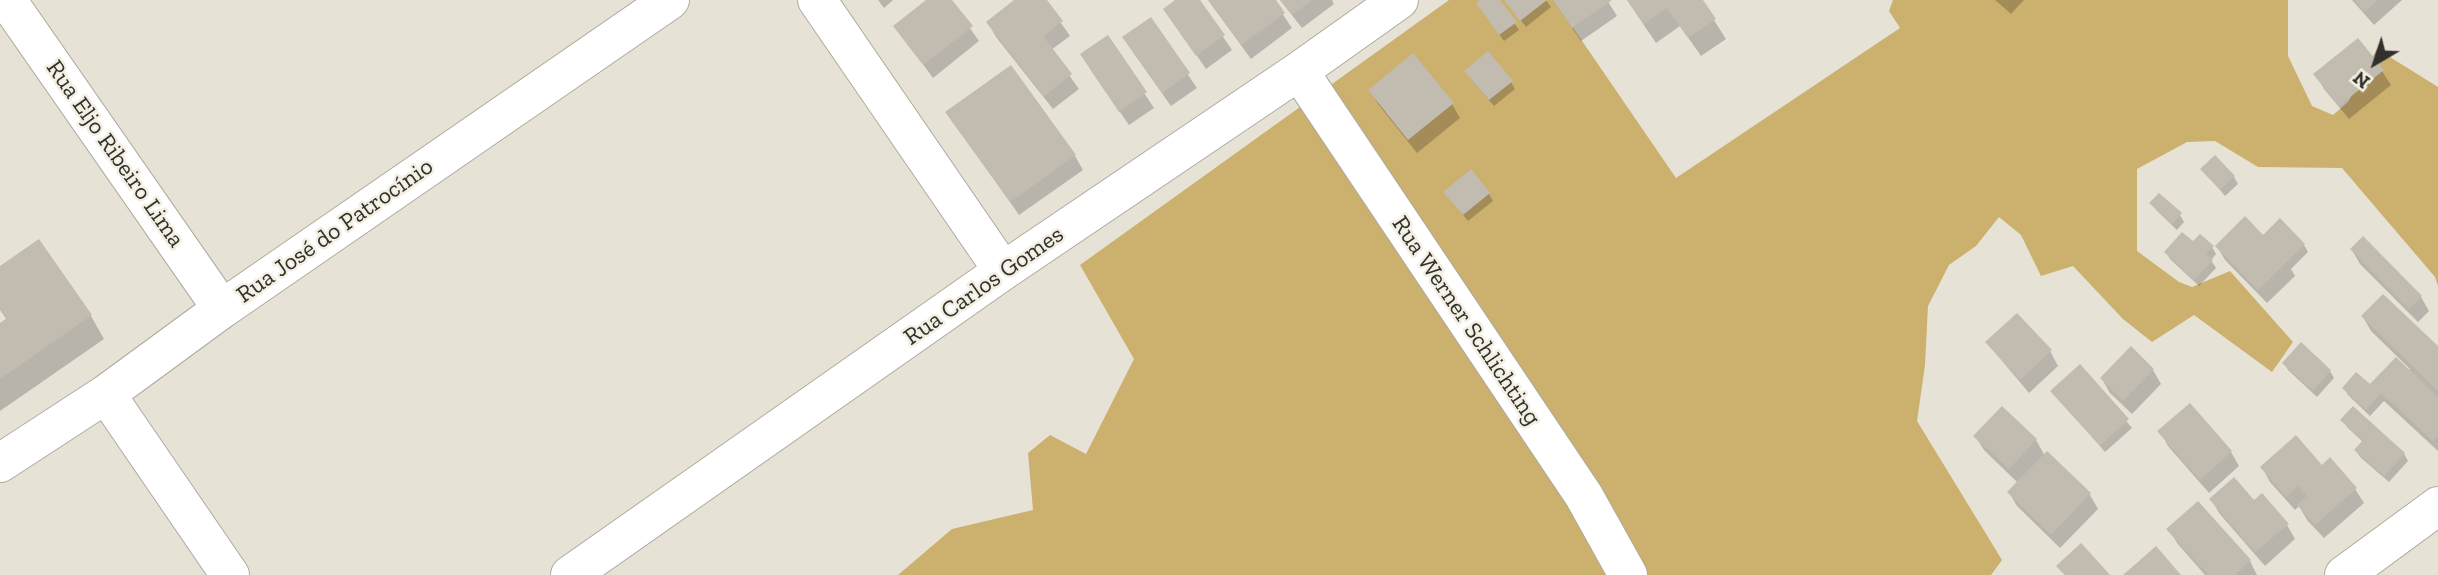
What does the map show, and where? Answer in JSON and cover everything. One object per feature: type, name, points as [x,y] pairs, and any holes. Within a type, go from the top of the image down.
[{"type":"street","name":"Rua Eljo Ribeiro Lima","points":[[7,0],[222,309]]},
{"type":"street","name":"Rua José do Patrocínio","points":[[0,463],[106,394],[222,309],[670,0]]},
{"type":"street","points":[[817,0],[1003,271]]},
{"type":"street","name":"Rua Carlos Gomes","points":[[570,575],[1003,271],[1299,72],[1399,0]]},
{"type":"street","name":"Rua Werner Schlichting","points":[[1299,72],[1584,496],[1628,575]]},
{"type":"street","points":[[106,394],[230,575]]},
{"type":"street","points":[[2344,575],[2438,506]]},
{"type":"shaded area","points":[[1449,0],[1554,0],[1676,178],[1900,28],[1889,11],[1893,0],[2288,0],[2288,56],[2312,106],[2333,115],[2348,102],[2377,49],[2438,87],[2438,286],[2435,277],[2342,168],[2258,167],[2215,141],[2187,142],[2137,169],[2137,251],[2179,282],[2192,287],[2230,271],[2293,342],[2272,372],[2194,315],[2152,342],[2123,319],[2073,266],[2041,276],[2021,235],[1999,217],[1976,246],[1949,265],[1928,306],[1925,365],[1917,421],[2002,560],[1991,575],[898,575],[952,529],[1033,510],[1028,453],[1050,435],[1086,454],[1134,359],[1080,265]]},
{"type":"building","points":[[926,0],[952,0],[973,26],[923,65],[893,26]]},
{"type":"building","points":[[1014,0],[1047,0],[1063,21],[1043,36],[1072,74],[1044,96],[986,22]]},
{"type":"building","points":[[1175,0],[1200,0],[1225,35],[1196,56],[1163,9]]},
{"type":"building","points":[[1208,0],[1276,0],[1285,13],[1241,45]]},
{"type":"building","points":[[1281,0],[1312,0],[1292,15]]},
{"type":"building","points":[[1480,0],[1500,0],[1517,22],[1499,35],[1476,3]]},
{"type":"building","points":[[1504,0],[1547,0],[1520,21]]},
{"type":"building","points":[[1553,0],[1612,0],[1572,28]]},
{"type":"building","points":[[1627,0],[1703,0],[1716,19],[1688,38],[1667,8],[1644,24]]},
{"type":"building","points":[[2354,0],[2378,0],[2365,12]]},
{"type":"building","points":[[1151,17],[1190,73],[1162,93],[1122,37]]},
{"type":"building","points":[[1108,35],[1147,92],[1119,112],[1080,54]]},
{"type":"building","points":[[2358,38],[2384,70],[2339,106],[2313,74]]},
{"type":"building","points":[[1488,51],[1513,81],[1489,100],[1464,71]]},
{"type":"building","points":[[1413,53],[1454,103],[1408,140],[1368,90]]},
{"type":"building","points":[[1011,65],[1076,155],[1010,202],[945,112]]},
{"type":"building","points":[[2215,155],[2235,176],[2220,190],[2200,169]]},
{"type":"building","points":[[1471,169],[1490,193],[1463,215],[1443,192]]},
{"type":"building","points":[[2159,193],[2182,213],[2172,224],[2149,203]]},
{"type":"building","points":[[2245,216],[2263,235],[2280,218],[2305,244],[2258,290],[2215,246]]},
{"type":"building","points":[[2182,232],[2193,241],[2200,234],[2214,246],[2206,254],[2213,260],[2194,280],[2164,252]]},
{"type":"building","points":[[2363,236],[2422,296],[2409,309],[2350,249]]},
{"type":"building","points":[[39,239],[92,315],[0,379],[0,323],[7,318],[0,309],[0,266]]},
{"type":"building","points":[[2383,294],[2438,346],[2438,391],[2361,316]]},
{"type":"building","points":[[2017,313],[2052,350],[2020,380],[1985,342]]},
{"type":"building","points":[[2301,342],[2331,370],[2313,391],[2282,363]]},
{"type":"building","points":[[2131,346],[2154,369],[2123,401],[2100,378]]},
{"type":"building","points":[[2396,357],[2438,397],[2438,436],[2433,441],[2381,393],[2366,410],[2342,388],[2356,372],[2370,384]]},
{"type":"building","points":[[2080,364],[2129,419],[2100,446],[2050,391]]},
{"type":"building","points":[[2190,403],[2232,451],[2200,480],[2157,431]]},
{"type":"building","points":[[2002,406],[2037,439],[2009,469],[1973,436]]},
{"type":"building","points":[[2353,406],[2405,453],[2384,476],[2354,450],[2363,440],[2340,420]]},
{"type":"building","points":[[2296,435],[2322,465],[2330,457],[2357,488],[2315,525],[2297,505],[2307,496],[2298,486],[2286,497],[2260,467]]},
{"type":"building","points":[[2047,451],[2091,493],[2051,535],[2007,492]]},
{"type":"building","points":[[2234,477],[2254,500],[2262,493],[2289,524],[2255,552],[2209,499]]},
{"type":"building","points":[[2198,501],[2251,560],[2235,575],[2208,575],[2166,529]]},
{"type":"building","points":[[2081,543],[2110,575],[2065,575],[2056,566]]},
{"type":"building","points":[[2156,546],[2181,575],[2123,575]]}]
